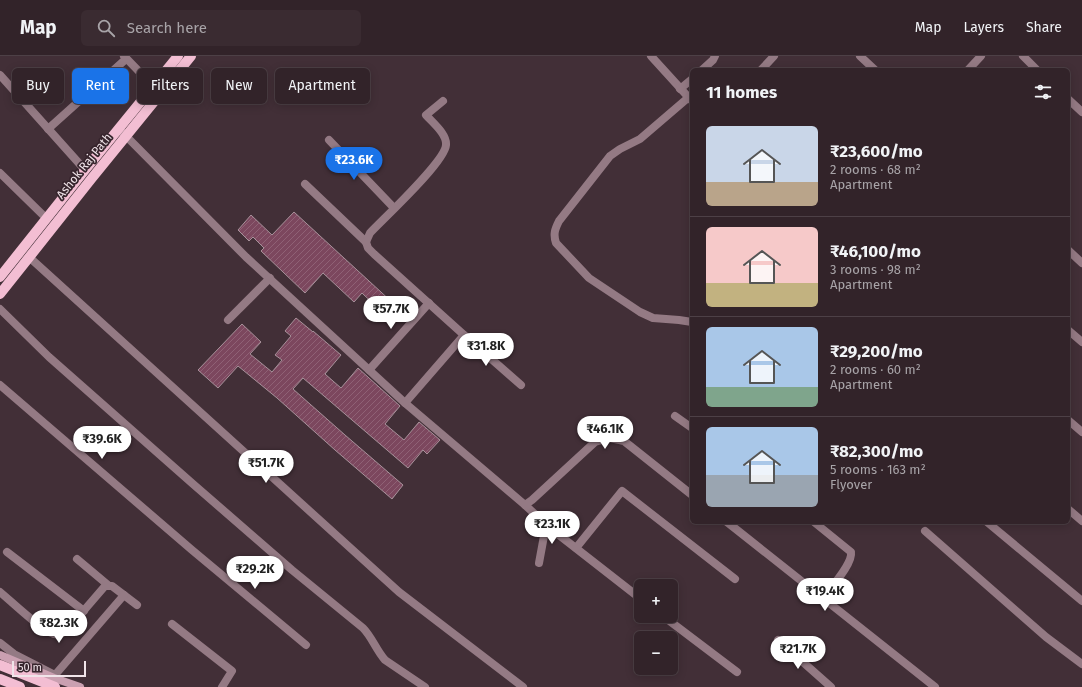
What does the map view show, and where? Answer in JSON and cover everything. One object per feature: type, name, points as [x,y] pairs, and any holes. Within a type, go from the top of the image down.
[{"type":"main road","name":"Ashok Raj Path","points":[[171,68],[178,56]]},
{"type":"main road","name":"Ashok Raj Path","points":[[179,68],[191,56]]},
{"type":"main road","name":"Ashok Raj Path","points":[[0,294],[122,132],[145,104]]},
{"type":"main road","name":"Ashok Raj Path","points":[[0,277],[85,170],[122,132]]},
{"type":"main road","points":[[0,665],[55,680]]},
{"type":"main road","points":[[0,679],[20,687]]},
{"type":"street","points":[[651,56],[690,99],[640,139],[610,156],[559,221],[554,232],[554,237],[556,243],[589,278],[640,312],[653,318],[690,322]]},
{"type":"street","points":[[704,68],[715,56]]},
{"type":"street","points":[[763,68],[774,56]]},
{"type":"street","points":[[860,56],[873,68]]},
{"type":"street","points":[[970,68],[981,56]]},
{"type":"street","points":[[1023,56],[1035,68]]},
{"type":"street","points":[[48,129],[125,57],[137,69]]},
{"type":"street","points":[[0,75],[85,170]]},
{"type":"street","points":[[680,89],[690,81]]},
{"type":"street","points":[[366,242],[370,233],[431,170],[444,152],[446,146],[445,139],[426,115],[442,101]]},
{"type":"street","points":[[1070,101],[1082,112]]},
{"type":"street","points":[[122,132],[246,257],[404,403],[525,505],[546,525],[634,594]]},
{"type":"street","points":[[329,140],[394,208]]},
{"type":"street","points":[[0,173],[46,218]]},
{"type":"street","points":[[305,184],[366,242],[368,248],[374,254],[521,385]]},
{"type":"street","points":[[1070,252],[1082,263]]},
{"type":"street","points":[[29,257],[400,592],[523,687]]},
{"type":"street","points":[[228,320],[270,278]]},
{"type":"street","points":[[369,370],[428,303]]},
{"type":"street","points":[[0,309],[49,357],[198,488],[292,570],[363,628],[367,632],[380,655],[385,660],[425,687]]},
{"type":"street","points":[[1070,332],[1082,342]]},
{"type":"street","points":[[404,403],[464,335]]},
{"type":"street","points":[[0,385],[192,550],[306,645]]},
{"type":"street","points":[[675,416],[690,427]]},
{"type":"street","points":[[1070,422],[1082,432]]},
{"type":"street","points":[[525,505],[595,442],[610,438],[624,441],[690,493]]},
{"type":"street","points":[[576,548],[622,491],[735,580]]},
{"type":"street","points":[[1070,511],[1082,521]]},
{"type":"street","points":[[730,524],[934,687]]},
{"type":"street","points":[[816,524],[851,552],[852,557],[823,598]]},
{"type":"street","points":[[990,524],[1082,601]]},
{"type":"street","points":[[539,563],[546,525]]},
{"type":"street","points":[[925,531],[1046,637],[1082,664]]},
{"type":"street","points":[[7,552],[84,611]]},
{"type":"street","points":[[77,559],[108,585],[112,586],[137,605]]},
{"type":"street","points":[[0,592],[44,628],[55,635],[62,634],[68,629],[105,586],[108,585]]},
{"type":"street","points":[[55,680],[124,595]]},
{"type":"street","points":[[672,623],[737,672]]},
{"type":"street","points":[[172,624],[232,671],[222,687]]},
{"type":"street","points":[[778,640],[831,687]]},
{"type":"street","points":[[0,643],[14,654],[55,680]]},
{"type":"street","points":[[0,654],[55,680],[80,687]]},
{"type":"building","points":[[294,212],[394,304],[384,314],[362,293],[354,302],[323,273],[305,293],[261,251],[264,248],[253,237],[249,241],[238,230],[251,215],[272,235]]},
{"type":"building","points":[[296,318],[341,355],[325,374],[341,388],[358,368],[400,406],[385,424],[404,440],[419,422],[440,440],[427,454],[423,450],[408,468],[303,378],[293,389],[403,485],[392,499],[277,398],[238,366],[218,388],[198,370],[242,324],[261,342],[250,354],[272,372],[282,360],[275,355],[291,336],[285,331]]}]
